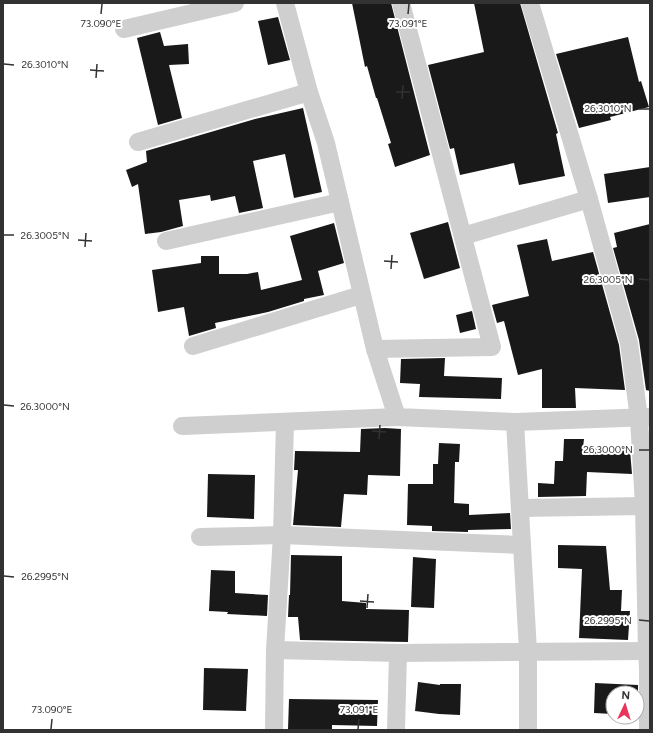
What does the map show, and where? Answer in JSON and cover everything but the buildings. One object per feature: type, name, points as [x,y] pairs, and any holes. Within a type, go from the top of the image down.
[{"type":"street","points":[[124,29],[235,3]]},
{"type":"street","points":[[285,3],[309,92],[326,143],[374,349],[397,417]]},
{"type":"street","points":[[374,349],[492,347],[401,3]]},
{"type":"street","points":[[530,3],[589,199],[629,343],[645,417],[644,506],[648,662],[648,730]]},
{"type":"street","points":[[138,142],[309,92]]},
{"type":"street","points":[[463,236],[589,199]]},
{"type":"street","points":[[166,241],[340,202]]},
{"type":"street","points":[[193,346],[361,295]]},
{"type":"street","points":[[182,426],[397,417],[515,422],[645,417]]},
{"type":"street","points":[[274,730],[275,650],[282,535],[284,422]]},
{"type":"street","points":[[515,422],[528,651],[528,730]]},
{"type":"street","points":[[520,508],[644,506]]},
{"type":"street","points":[[200,537],[282,535],[522,545]]},
{"type":"street","points":[[275,650],[398,653],[528,651],[648,662]]},
{"type":"street","points":[[396,730],[398,653]]}]
